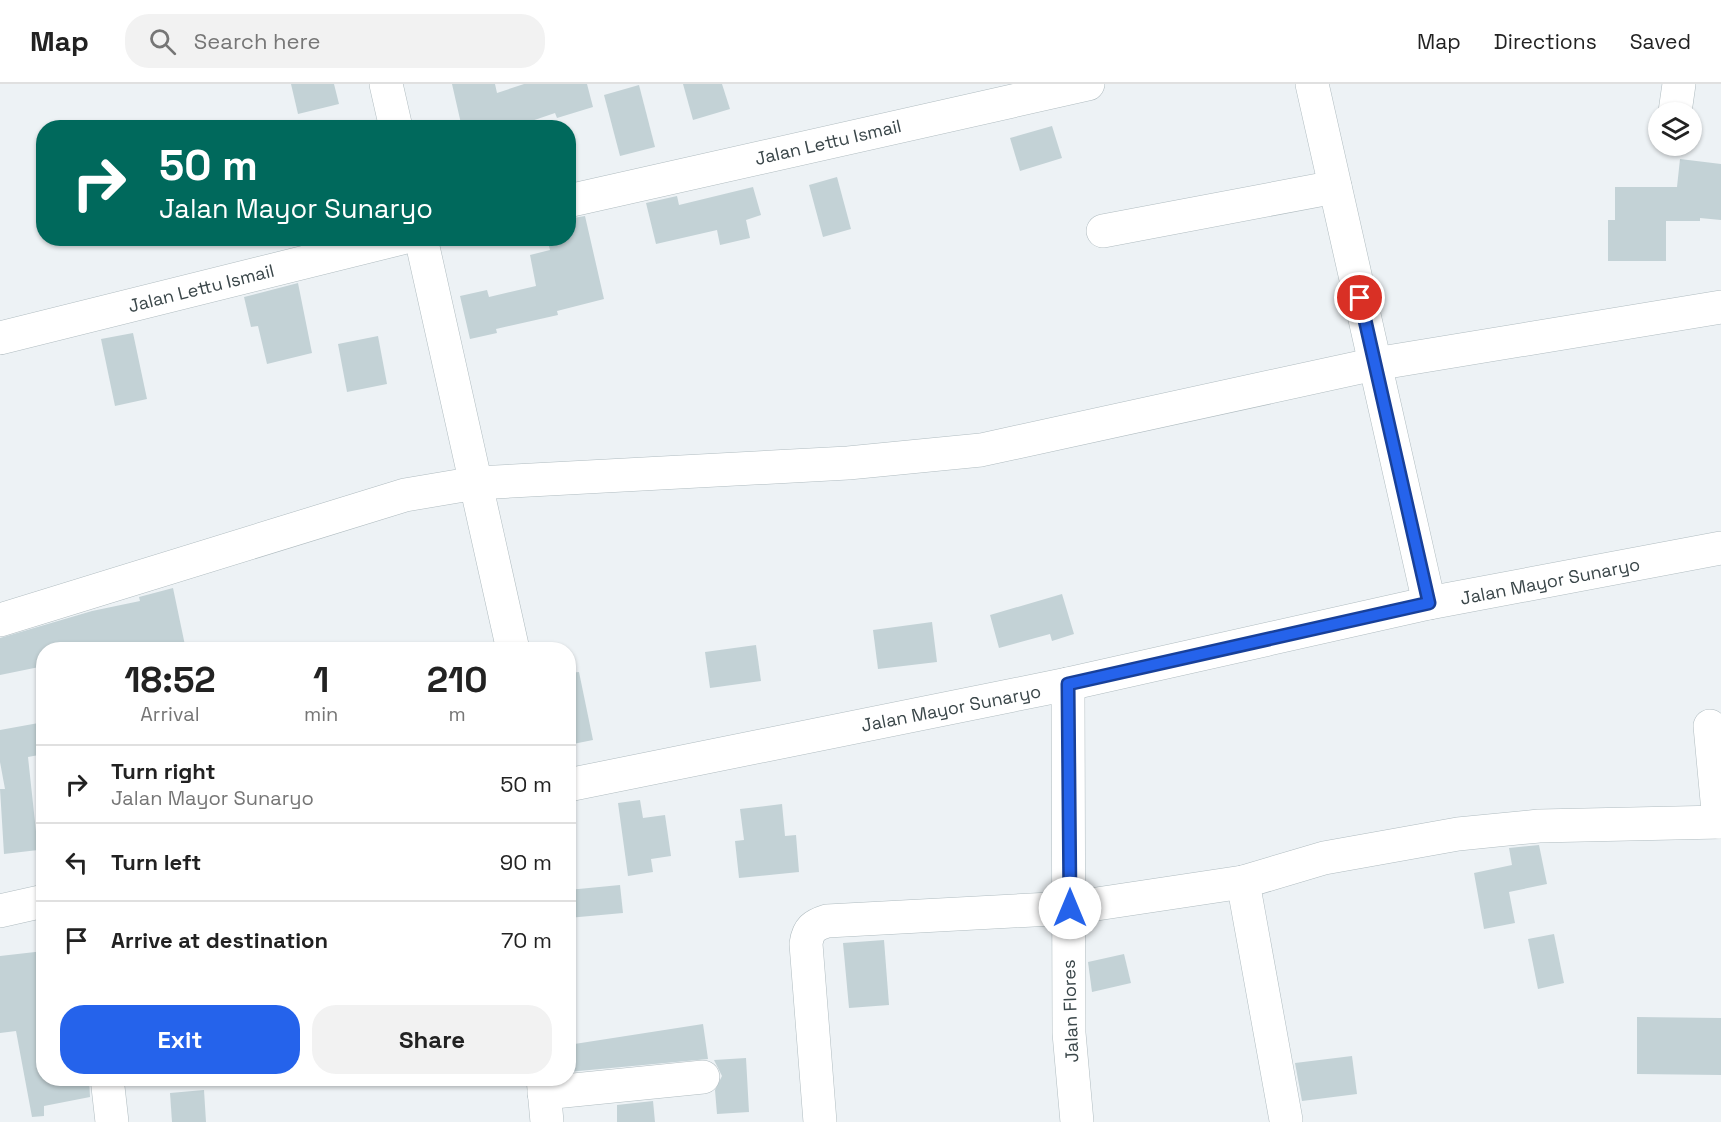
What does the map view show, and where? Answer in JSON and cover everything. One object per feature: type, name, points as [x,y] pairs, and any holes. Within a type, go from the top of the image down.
[{"type":"street","points":[[386,84],[394,120]]},
{"type":"street","name":"Jalan Lettu Ismail","points":[[576,199],[1088,84]]},
{"type":"street","points":[[1312,84],[1429,603]]},
{"type":"street","points":[[1676,102],[1679,84]]},
{"type":"street","points":[[1103,231],[1335,187]]},
{"type":"street","name":"Jalan Lettu Ismail","points":[[0,338],[370,246]]},
{"type":"street","points":[[423,246],[511,642]]},
{"type":"street","points":[[0,620],[405,495],[476,483],[848,463],[946,455],[1054,436],[1375,364],[1721,307]]},
{"type":"street","name":"Jalan Mayor Sunaryo","points":[[576,783],[1068,684],[1429,603],[1721,548]]},
{"type":"street","name":"Jalan Flores","points":[[1068,684],[1069,1033],[1077,1122]]},
{"type":"street","points":[[820,1122],[806,944],[811,929],[827,921],[1070,908],[1243,882],[1335,856],[1458,834],[1539,826],[1720,822],[1710,726]]},
{"type":"street","points":[[1243,882],[1286,1119]]},
{"type":"street","points":[[0,911],[36,903]]},
{"type":"street","points":[[545,1098],[703,1077]]},
{"type":"street","points":[[108,1086],[112,1122]]},
{"type":"building","points":[[291,84],[334,84],[339,104],[298,114]]},
{"type":"building","points":[[452,84],[495,84],[497,93],[524,84],[587,84],[593,107],[557,118],[555,113],[534,120],[460,120]]},
{"type":"building","points":[[683,84],[722,84],[730,109],[693,120]]},
{"type":"building","points":[[639,85],[655,147],[620,156],[604,95]]},
{"type":"building","points":[[1052,126],[1062,158],[1020,171],[1010,138]]},
{"type":"building","points":[[1680,159],[1721,164],[1721,220],[1700,218],[1700,221],[1666,221],[1666,261],[1608,261],[1608,220],[1615,220],[1615,187],[1677,187]]},
{"type":"building","points":[[837,177],[851,229],[823,237],[809,185]]},
{"type":"building","points":[[753,187],[761,215],[746,220],[750,238],[720,245],[717,230],[656,244],[646,203],[677,196],[679,205]]},
{"type":"building","points":[[585,216],[604,299],[557,311],[558,315],[496,329],[497,333],[470,339],[460,296],[487,290],[489,297],[536,286],[530,255],[550,250],[549,246],[576,246],[576,218]]},
{"type":"building","points":[[298,283],[312,353],[267,364],[258,326],[251,327],[244,297]]},
{"type":"building","points":[[133,333],[147,399],[115,406],[101,339]]},
{"type":"building","points":[[378,336],[387,384],[347,392],[338,344]]},
{"type":"building","points":[[173,588],[184,642],[36,642],[36,668],[0,675],[0,638],[92,611],[140,601],[139,597]]},
{"type":"building","points":[[1062,594],[1074,634],[1052,641],[1050,634],[999,648],[990,615]]},
{"type":"building","points":[[932,622],[937,662],[878,669],[873,630]]},
{"type":"building","points":[[756,645],[761,681],[710,688],[705,652]]},
{"type":"building","points":[[576,672],[579,672],[593,740],[576,743]]},
{"type":"building","points":[[36,723],[36,756],[28,757],[36,850],[4,854],[0,789],[5,789],[0,762],[0,730]]},
{"type":"building","points":[[640,800],[643,818],[665,815],[671,856],[651,859],[653,872],[628,876],[618,803]]},
{"type":"building","points":[[782,804],[785,836],[796,835],[799,872],[739,878],[735,841],[744,840],[740,809]]},
{"type":"building","points":[[1539,845],[1547,884],[1509,892],[1515,923],[1484,929],[1474,873],[1512,865],[1509,848]]},
{"type":"building","points":[[620,885],[623,913],[576,917],[576,889]]},
{"type":"building","points":[[1554,934],[1564,983],[1538,989],[1528,939]]},
{"type":"building","points":[[884,940],[889,1005],[849,1008],[843,943]]},
{"type":"building","points":[[36,952],[36,1086],[89,1086],[90,1097],[44,1106],[44,1116],[32,1117],[16,1031],[0,1033],[0,956]]},
{"type":"building","points":[[1124,954],[1131,983],[1092,992],[1088,962]]},
{"type":"building","points":[[1637,1017],[1721,1018],[1721,1075],[1637,1074]]},
{"type":"building","points":[[703,1024],[708,1059],[576,1071],[576,1044]]},
{"type":"building","points":[[1352,1056],[1357,1094],[1302,1101],[1295,1063]]},
{"type":"building","points":[[746,1058],[749,1112],[717,1114],[715,1090],[722,1076],[714,1060]]},
{"type":"building","points":[[204,1090],[206,1122],[172,1122],[170,1093]]},
{"type":"building","points":[[653,1101],[655,1122],[617,1122],[617,1105]]},
{"type":"route","points":[[1070,908],[1068,684],[1429,603],[1360,298]]}]
